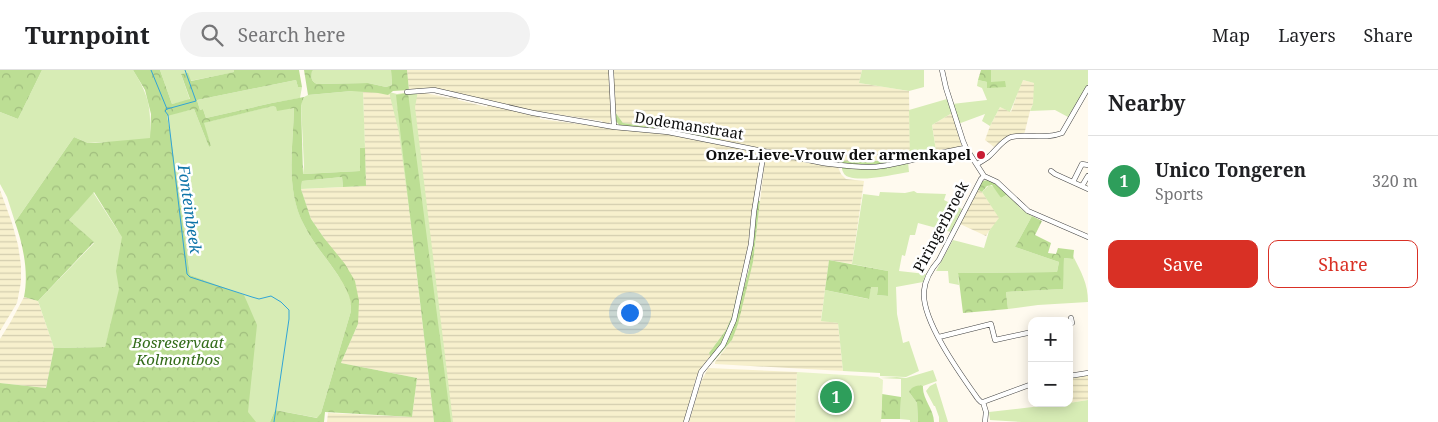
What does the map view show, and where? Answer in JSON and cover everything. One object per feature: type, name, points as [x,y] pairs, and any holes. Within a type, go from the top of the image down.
[{"type":"street","points":[[611,70],[614,127]]},
{"type":"street","points":[[942,70],[966,148],[984,176],[997,182],[1028,211],[1088,237]]},
{"type":"street","points":[[977,164],[988,158],[1009,138],[1040,137],[1062,133],[1088,88]]},
{"type":"street","name":"Dodemanstraat","points":[[408,92],[434,90],[533,113],[614,127],[668,132],[841,165],[880,166],[966,148]]},
{"type":"street","points":[[686,422],[701,372],[723,345],[734,320],[751,244],[764,151]]},
{"type":"street","points":[[1073,182],[1082,164],[1088,165]]},
{"type":"street","points":[[1051,171],[1088,189]]},
{"type":"street","name":"Piringerbroek","points":[[983,402],[978,399],[954,365],[926,310],[924,297],[925,286],[934,266],[940,260],[980,179],[984,176]]},
{"type":"street","points":[[1082,186],[1088,176]]},
{"type":"street","points":[[939,338],[992,324],[995,340],[1028,333]]},
{"type":"street","points":[[1073,375],[1088,373]]},
{"type":"street","points":[[985,422],[986,412],[983,402],[1028,385]]},
{"type":"shaded area","points":[[407,70],[609,70],[612,119],[609,123],[603,123],[602,121],[529,110],[433,89],[409,90]]},
{"type":"shaded area","points":[[613,70],[862,70],[859,83],[909,91],[910,150],[887,159],[846,161],[825,159],[824,161],[721,141],[720,139],[681,131],[623,123],[615,112]]},
{"type":"shaded area","points":[[1022,80],[1035,83],[1033,104],[1024,135],[1006,138],[994,147],[985,140],[990,126],[1000,107],[1011,112]]},
{"type":"shaded area","points":[[363,91],[396,95],[434,422],[327,422],[328,413],[412,417],[417,378],[341,363],[358,324],[324,238],[311,219],[301,189],[366,186]]},
{"type":"shaded area","points":[[420,92],[449,98],[452,96],[458,97],[458,100],[487,107],[488,104],[540,116],[540,119],[664,133],[758,151],[761,157],[750,238],[740,290],[738,290],[732,316],[726,330],[709,353],[711,356],[696,378],[684,422],[451,422],[408,93]]},
{"type":"shaded area","points":[[952,113],[962,147],[936,151],[932,125]]},
{"type":"shaded area","points":[[770,154],[838,167],[846,179],[864,181],[852,264],[829,260],[821,320],[838,323],[843,371],[715,364],[732,340],[753,262],[765,159]]},
{"type":"shaded area","points":[[977,189],[982,192],[1000,218],[986,236],[960,224]]},
{"type":"shaded area","points":[[0,190],[18,245],[21,282],[17,303],[0,331]]},
{"type":"shaded area","points":[[24,297],[38,301],[54,348],[46,388],[0,383],[0,339]]},
{"type":"shaded area","points":[[708,368],[797,372],[795,422],[689,422],[701,382]]},
{"type":"shaded area","points":[[1088,375],[1088,400],[1073,402],[1073,377]]},
{"type":"green space","points":[[0,70],[42,70],[18,119],[0,112]]},
{"type":"green space","name":"Bosreservaat Kolmontbos","points":[[42,70],[133,70],[144,91],[150,112],[150,129],[170,279],[239,294],[190,275],[167,115],[194,109],[209,147],[211,146],[203,123],[272,106],[294,108],[292,182],[298,211],[309,234],[345,287],[351,304],[351,311],[318,418],[275,410],[270,422],[0,422],[48,398],[107,350],[108,336],[105,347],[54,348],[38,301],[94,243],[69,220],[93,192],[118,231],[106,142],[88,143],[74,137],[15,222],[7,197],[0,184],[0,112],[18,119]]},
{"type":"green space","name":"Bosreservaat Kolmontbos","points":[[133,70],[160,70],[172,104],[190,99],[181,74],[188,73],[191,81],[234,72],[234,70],[299,70],[302,87],[298,87],[296,80],[197,100],[200,110],[203,109],[206,118],[304,97],[301,105],[303,174],[360,171],[360,148],[365,148],[366,186],[343,187],[342,177],[302,181],[301,189],[311,219],[345,264],[355,281],[359,301],[358,324],[341,363],[417,378],[412,417],[325,412],[324,422],[270,422],[275,410],[317,418],[321,413],[351,311],[350,300],[345,287],[309,234],[298,211],[294,197],[292,153],[294,108],[277,111],[276,107],[273,106],[204,123],[211,146],[209,147],[194,109],[167,116],[190,275],[244,295],[257,325],[248,412],[256,422],[0,422],[0,383],[46,388],[54,348],[105,347],[119,289],[116,271],[122,237],[94,192],[69,220],[94,242],[38,301],[24,297],[26,278],[24,259],[15,222],[74,137],[88,143],[150,138],[151,114],[145,90]]},
{"type":"green space","points":[[160,70],[234,70],[235,72],[190,81],[181,74],[190,100],[172,104]]},
{"type":"green space","points":[[304,70],[314,70],[312,71],[312,79],[317,84],[368,83],[386,87],[392,85],[391,70],[407,70],[409,90],[393,91],[388,95],[352,91],[308,95]]},
{"type":"green space","points":[[391,70],[392,85],[386,87],[368,83],[317,84],[312,79],[312,71]]},
{"type":"green space","points":[[862,70],[924,70],[924,87],[909,91],[859,83]]},
{"type":"green space","points":[[981,70],[991,70],[991,82],[1005,81],[1006,87],[987,88],[987,82],[978,80]]},
{"type":"green space","points":[[991,70],[1088,70],[1088,84],[1068,117],[1055,110],[1030,111],[1033,104],[1034,83],[1023,80],[1010,112],[1000,107],[990,126],[982,121],[985,114],[958,124],[952,104],[987,100],[982,88],[977,86],[978,80],[987,82],[987,88],[991,83]]},
{"type":"green space","points":[[296,80],[298,87],[302,87],[300,98],[206,118],[203,109],[200,110],[197,100]]},
{"type":"green space","points":[[363,91],[365,148],[360,149],[360,171],[303,174],[301,104],[304,97]]},
{"type":"green space","points":[[418,91],[415,107],[453,422],[439,422],[399,133],[389,92],[397,94]]},
{"type":"green space","points":[[408,93],[451,422],[434,422],[396,95]]},
{"type":"green space","points":[[947,99],[952,113],[932,125],[936,151],[910,159],[909,110]]},
{"type":"green space","points":[[615,112],[623,123],[681,131],[720,139],[721,141],[620,126],[615,120]]},
{"type":"green space","points":[[910,150],[910,159],[887,165],[887,169],[842,169],[842,164],[824,161],[824,159],[856,162],[880,161]]},
{"type":"green space","points":[[908,162],[909,172],[862,179],[846,176],[842,169],[869,170]]},
{"type":"green space","points":[[342,177],[343,187],[301,189],[302,181]]},
{"type":"green space","points":[[988,180],[1000,186],[1008,194],[1001,198],[992,185],[987,186],[982,192],[977,189],[982,181]]},
{"type":"green space","points":[[989,185],[995,187],[1001,198],[1008,194],[1021,209],[1032,216],[1015,247],[1059,262],[1057,272],[958,273],[959,285],[949,283],[948,271],[936,271],[953,240],[984,248],[989,231],[999,218],[982,192]]},
{"type":"green space","points":[[914,191],[917,193],[946,194],[944,200],[962,209],[951,232],[918,223],[915,235],[910,235],[905,256],[902,255],[899,271],[926,274],[923,282],[896,287],[897,314],[903,343],[909,341],[919,371],[906,377],[880,376],[880,373],[843,371],[838,323],[821,321],[825,290],[868,299],[871,287],[878,287],[877,295],[888,296],[888,271],[852,264],[863,194],[879,196],[880,192],[905,193]]},
{"type":"green space","points":[[758,201],[760,201],[753,262],[738,324],[732,340],[713,362],[709,353],[726,330],[732,316],[738,290],[743,291],[749,269]]},
{"type":"green space","points":[[1032,216],[1042,221],[1035,235],[1051,243],[1048,253],[1056,254],[1058,248],[1074,250],[1073,259],[1064,258],[1063,289],[1006,292],[1008,309],[963,313],[958,273],[1057,272],[1059,262],[1015,247]]},
{"type":"green space","points":[[1073,256],[1085,283],[1088,302],[1008,309],[1006,292],[1062,289],[1064,258],[1073,259]]},
{"type":"green space","points":[[829,260],[888,271],[888,296],[877,295],[878,287],[871,287],[869,299],[825,290]]},
{"type":"green space","points":[[933,370],[937,381],[921,385],[909,392],[917,403],[918,422],[900,419],[901,379],[880,378],[906,378]]},
{"type":"green space","points":[[797,372],[878,377],[883,380],[881,422],[795,422]]},
{"type":"green space","points":[[936,383],[948,422],[939,422],[935,406],[926,391]]},
{"type":"green space","points":[[923,386],[924,395],[934,422],[918,422],[917,403],[909,392],[912,388]]},
{"type":"green space","points":[[882,394],[901,397],[900,419],[881,419]]},
{"type":"green space","points":[[1088,400],[1088,422],[990,420],[989,412],[1032,407],[1073,407],[1073,402]]},
{"type":"waterway","points":[[151,70],[167,109]]},
{"type":"waterway","name":"Fonteinbeek","points":[[185,70],[196,101],[165,111],[168,115],[187,274],[190,277],[259,299],[271,296],[289,310],[274,422]]},
{"type":"place","name":"Onze-Lieve-Vrouw der armenkapel","points":[[981,155]]},
{"type":"place","name":"Unico Tongeren","points":[[836,397]]}]
